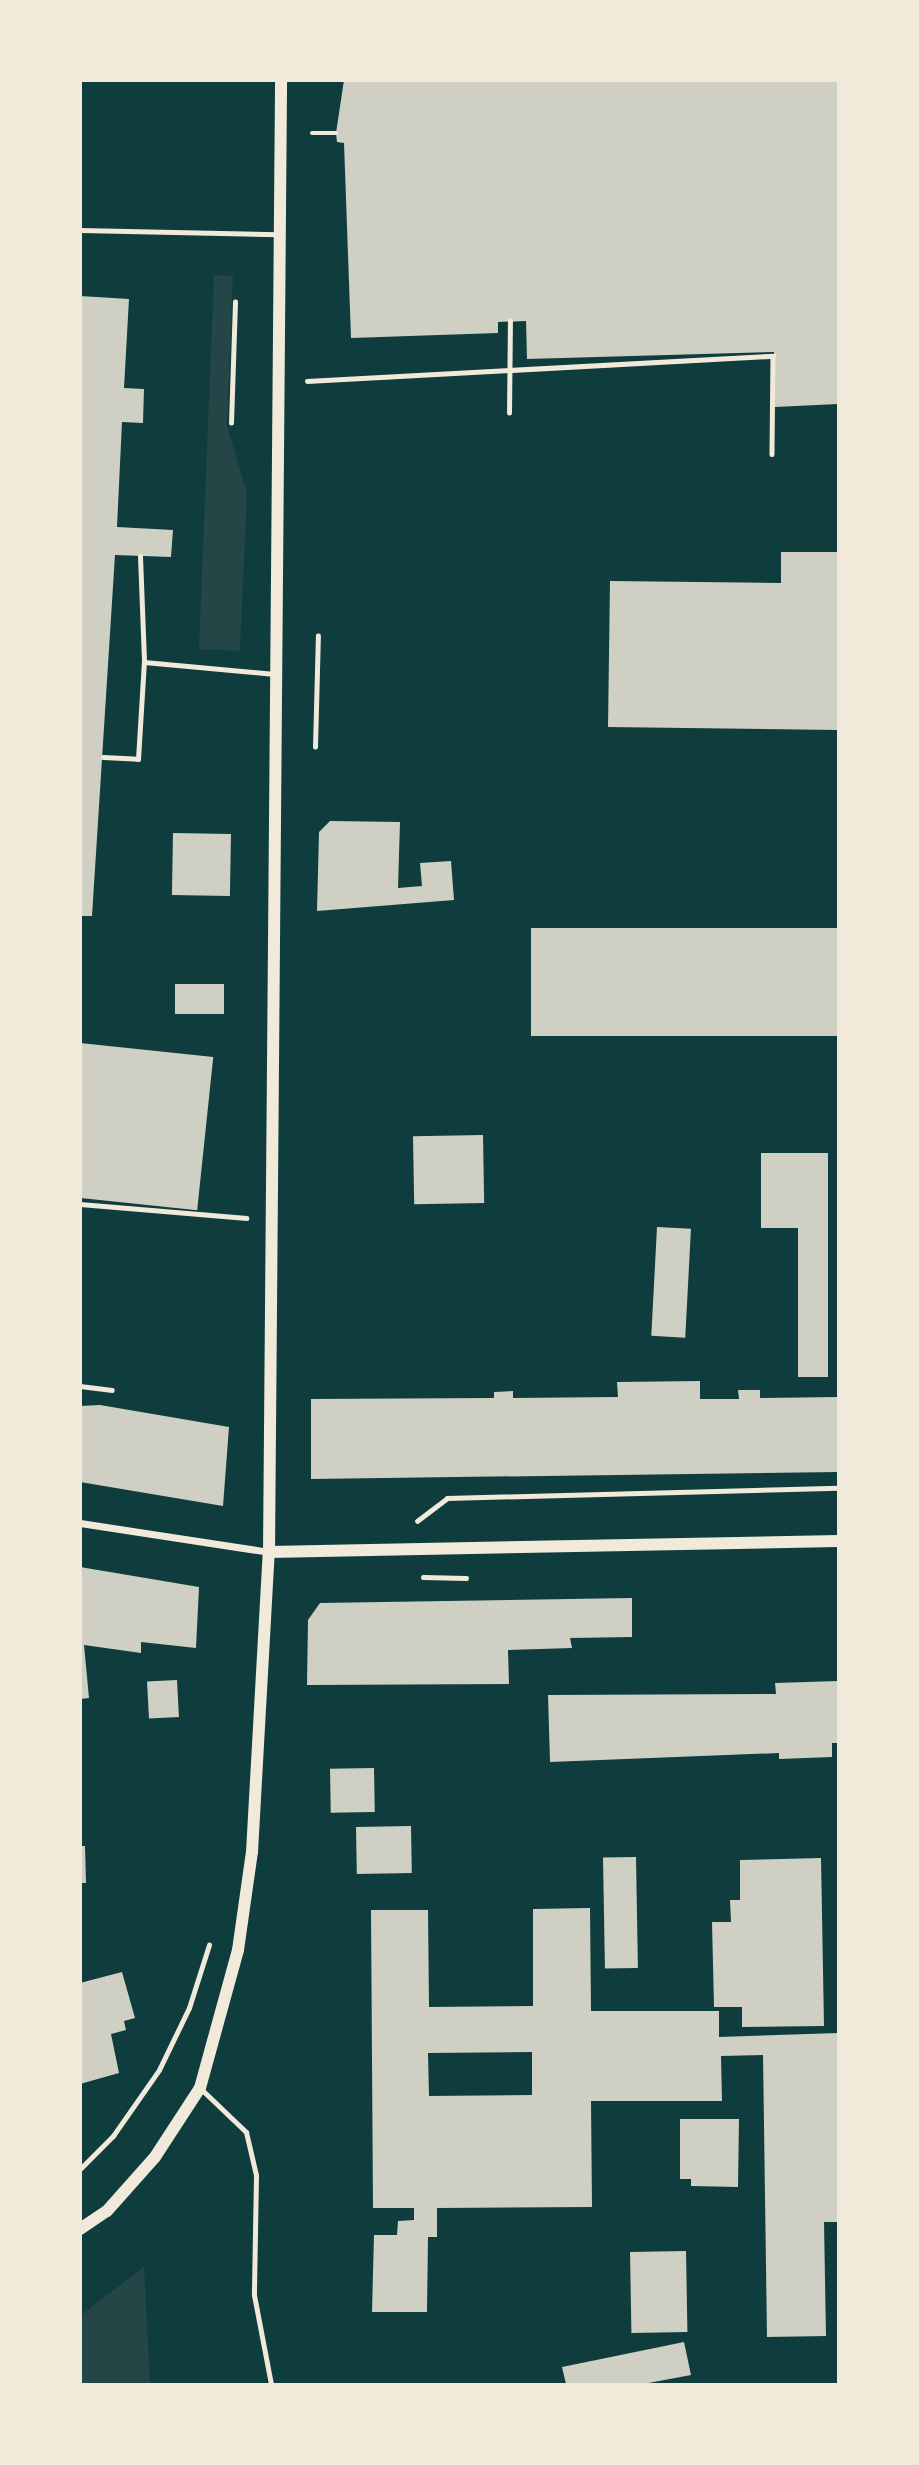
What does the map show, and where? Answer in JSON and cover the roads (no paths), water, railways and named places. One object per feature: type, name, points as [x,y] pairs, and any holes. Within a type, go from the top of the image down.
[{"type":"street","points":[[80,2229],[107,2211],[155,2157],[200,2088],[238,1950],[252,1852],[269,1552],[281,80]]},
{"type":"street","points":[[80,1523],[269,1552],[838,1541]]},
{"type":"lane","points":[[80,230],[281,234]]},
{"type":"lane","points":[[103,757],[138,759],[144,662],[140,556]]},
{"type":"lane","points":[[144,662],[276,674]]},
{"type":"lane","points":[[200,2088],[246,2132],[256,2175],[254,2295],[271,2385]]}]
